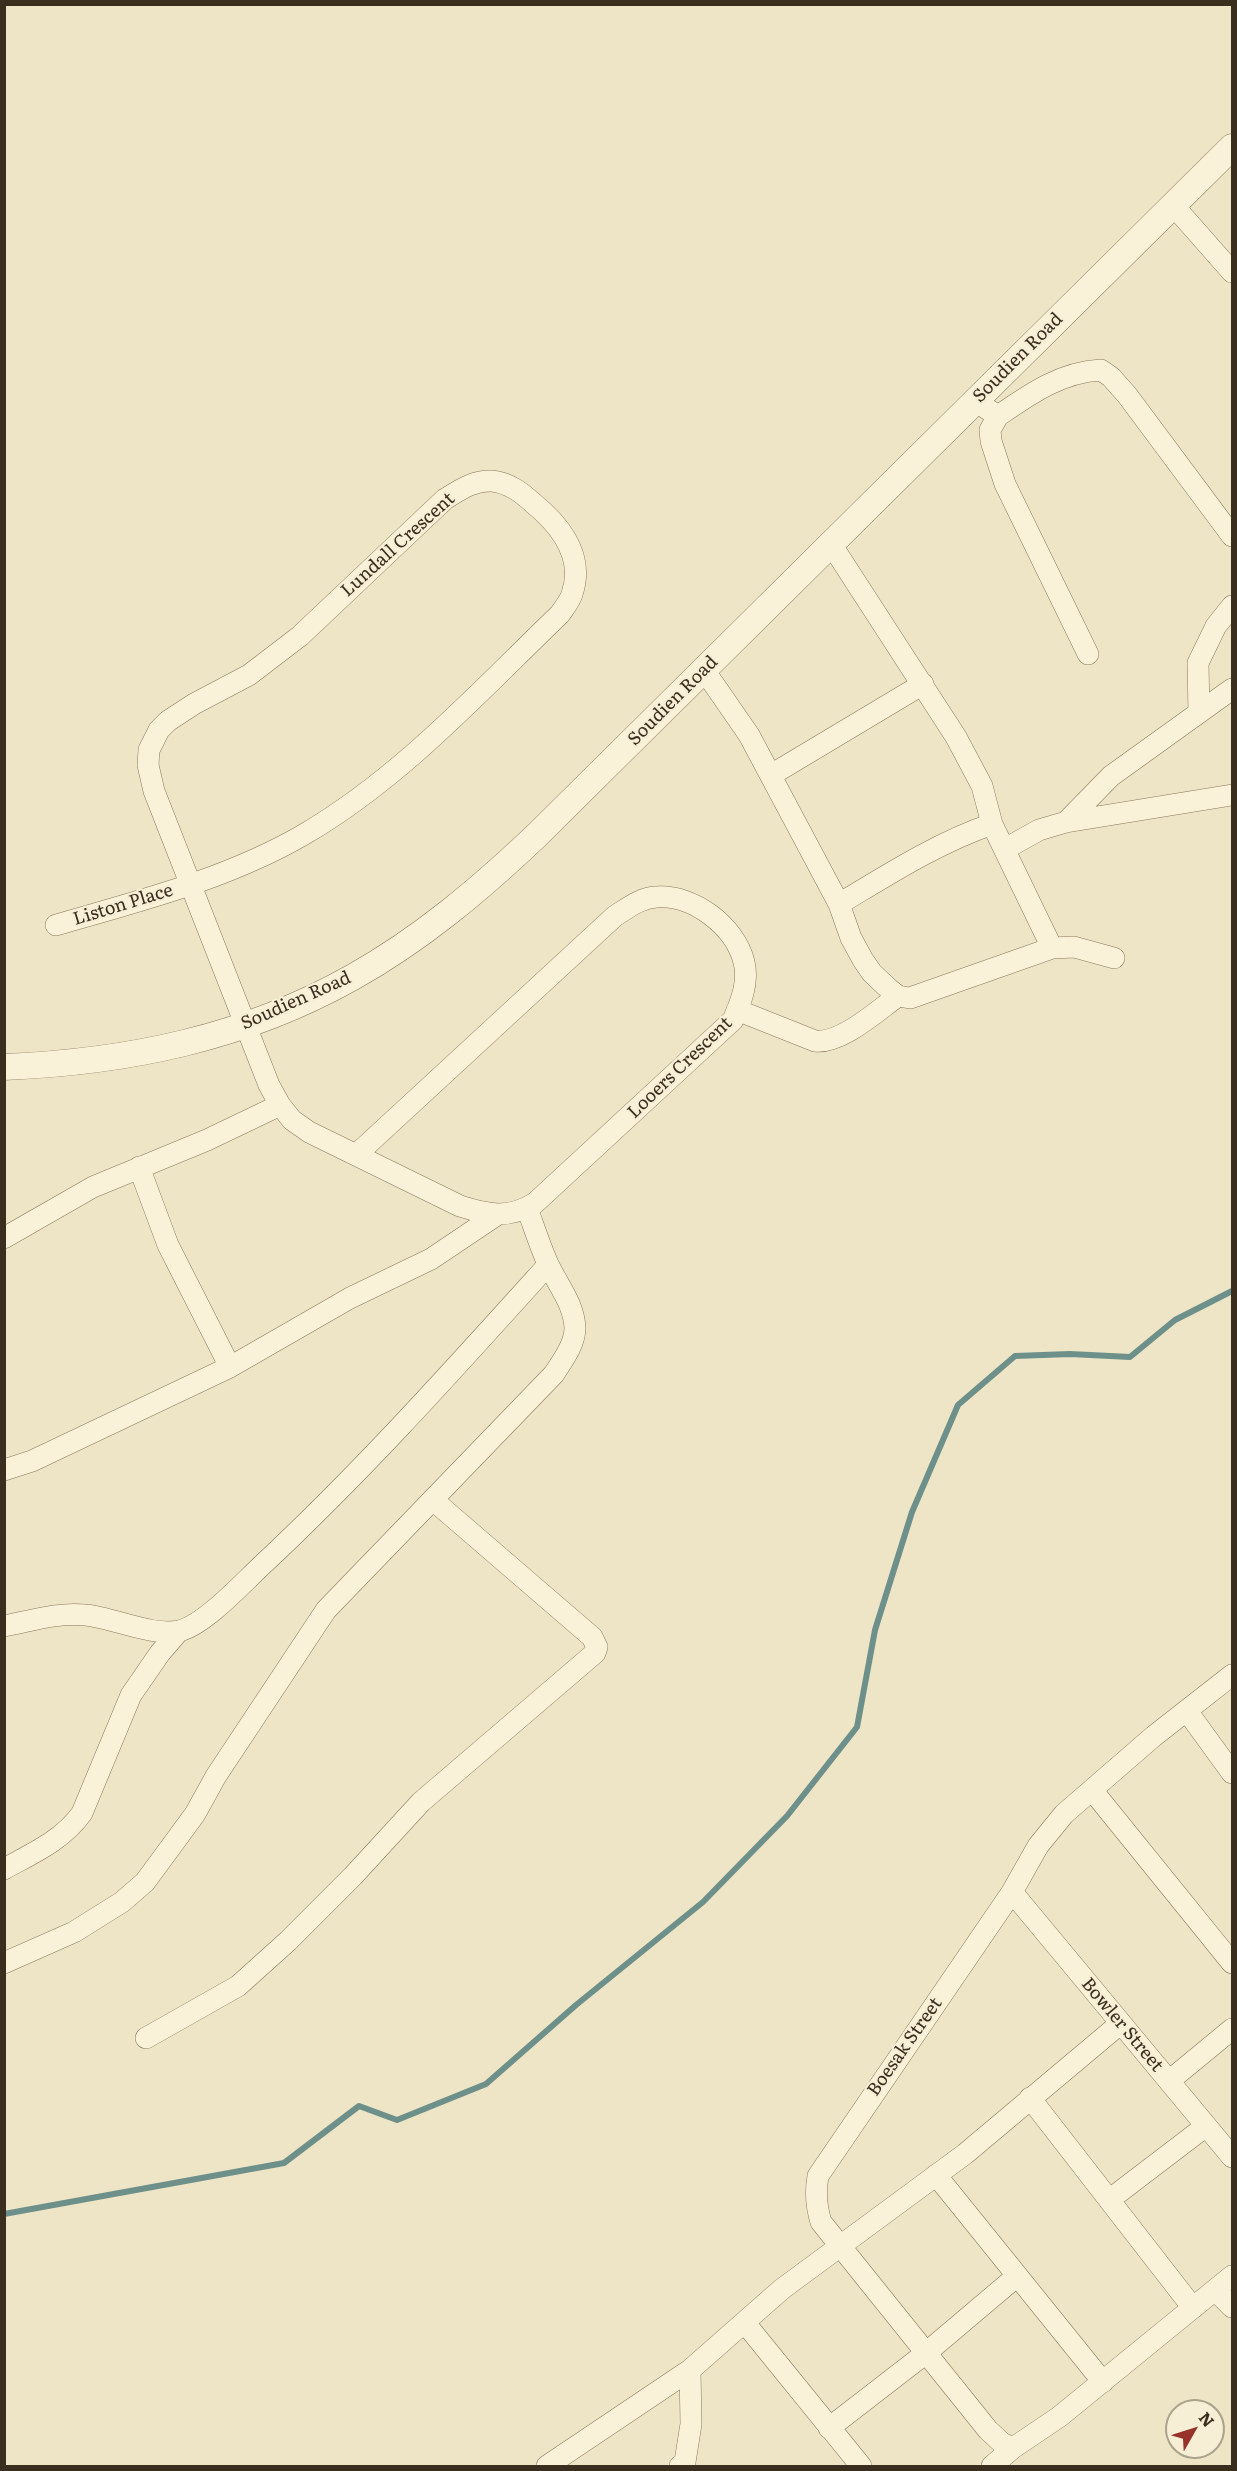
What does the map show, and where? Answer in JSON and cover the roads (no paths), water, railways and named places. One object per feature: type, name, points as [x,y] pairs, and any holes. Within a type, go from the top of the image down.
[{"type":"street","name":"Soudien Road","points":[[4,1067],[56,1065],[111,1059],[181,1045],[246,1024],[299,1003],[352,978],[435,923],[511,859],[1233,147]]},
{"type":"street","points":[[1173,205],[1233,272]]},
{"type":"street","points":[[1088,654],[1005,484],[991,441],[990,430],[998,416],[1034,391],[1068,375],[1101,370],[1112,377],[1127,395],[1233,536]]},
{"type":"street","points":[[975,401],[998,416]]},
{"type":"street","name":"Lundall Crescent","points":[[190,884],[243,865],[302,836],[364,796],[435,735],[560,614],[572,594],[575,570],[573,556],[564,533],[551,518],[516,488],[492,481],[470,484],[445,498],[300,636],[249,675],[194,704],[168,721],[159,730],[148,750],[148,765],[154,791],[190,884],[246,1024]]},
{"type":"street","points":[[831,543],[923,684],[981,786],[992,824],[1052,948]]},
{"type":"street","points":[[1199,713],[1198,663],[1216,626],[1233,606]]},
{"type":"street","points":[[704,670],[749,735],[771,775],[839,904],[851,938],[863,960],[872,973],[898,996],[910,998],[1052,948],[1074,947],[1114,958]]},
{"type":"street","points":[[771,775],[923,684]]},
{"type":"street","points":[[1066,822],[1111,776],[1233,689]]},
{"type":"street","points":[[1005,849],[1039,830],[1066,822],[1233,795]]},
{"type":"street","points":[[839,904],[931,849],[992,824]]},
{"type":"street","name":"Liston Place","points":[[56,925],[190,884]]},
{"type":"street","name":"Looers Crescent","points":[[246,1024],[269,1085],[292,1120],[309,1132],[460,1206],[495,1216],[512,1214],[535,1203],[733,1020],[741,1003],[745,984],[744,962],[734,942],[722,925],[703,910],[682,900],[657,897],[640,900],[615,916],[357,1154]]},
{"type":"street","points":[[737,1010],[815,1041],[825,1042],[841,1035],[898,996]]},
{"type":"street","points":[[4,1238],[93,1187],[207,1140],[280,1105]]},
{"type":"street","points":[[139,1167],[168,1245],[230,1367]]},
{"type":"street","points":[[4,1963],[74,1932],[122,1902],[145,1882],[195,1814],[216,1776],[326,1610],[554,1374],[571,1346],[575,1329],[573,1314],[567,1297],[548,1265],[527,1208]]},
{"type":"street","points":[[4,1470],[32,1461],[230,1367],[350,1298],[431,1259],[495,1216]]},
{"type":"street","points":[[4,1869],[55,1840],[73,1826],[82,1813],[131,1695],[178,1631],[215,1609],[318,1514],[440,1386],[548,1265]]},
{"type":"street","points":[[146,2038],[238,1986],[288,1941],[353,1876],[421,1802],[595,1653],[597,1647],[592,1637],[433,1500]]},
{"type":"street","points":[[4,1626],[63,1614],[86,1615],[148,1629],[178,1631]]},
{"type":"street","name":"Boesak Street","points":[[1013,2448],[1002,2443],[987,2430],[821,2222],[816,2208],[815,2190],[818,2176],[1012,1892],[1038,1846],[1064,1814],[1233,1675]]},
{"type":"street","points":[[1187,1711],[1233,1773]]},
{"type":"street","points":[[1092,1790],[1233,1963]]},
{"type":"street","name":"Bowler Street","points":[[1012,1892],[1233,2157]]},
{"type":"street","points":[[547,2466],[690,2370],[782,2289],[965,2154],[1121,2023]]},
{"type":"street","points":[[1169,2081],[1233,2029]]},
{"type":"street","points":[[1030,2098],[1193,2308]]},
{"type":"street","points":[[1109,2200],[1206,2126]]},
{"type":"street","points":[[936,2175],[1102,2382]]},
{"type":"street","points":[[829,2428],[926,2353],[1017,2276]]},
{"type":"street","points":[[992,2466],[1013,2448],[1059,2417],[1233,2276]]},
{"type":"street","points":[[1215,2290],[1233,2307]]},
{"type":"street","points":[[745,2323],[861,2466]]},
{"type":"street","points":[[685,2465],[691,2424],[690,2370]]},
{"type":"waterway","points":[[4,2214],[284,2163],[359,2106],[397,2120],[486,2084],[576,2005],[703,1902],[787,1816],[857,1727],[875,1630],[912,1512],[958,1405],[1015,1356],[1070,1354],[1130,1357],[1175,1320],[1232,1291]]}]
